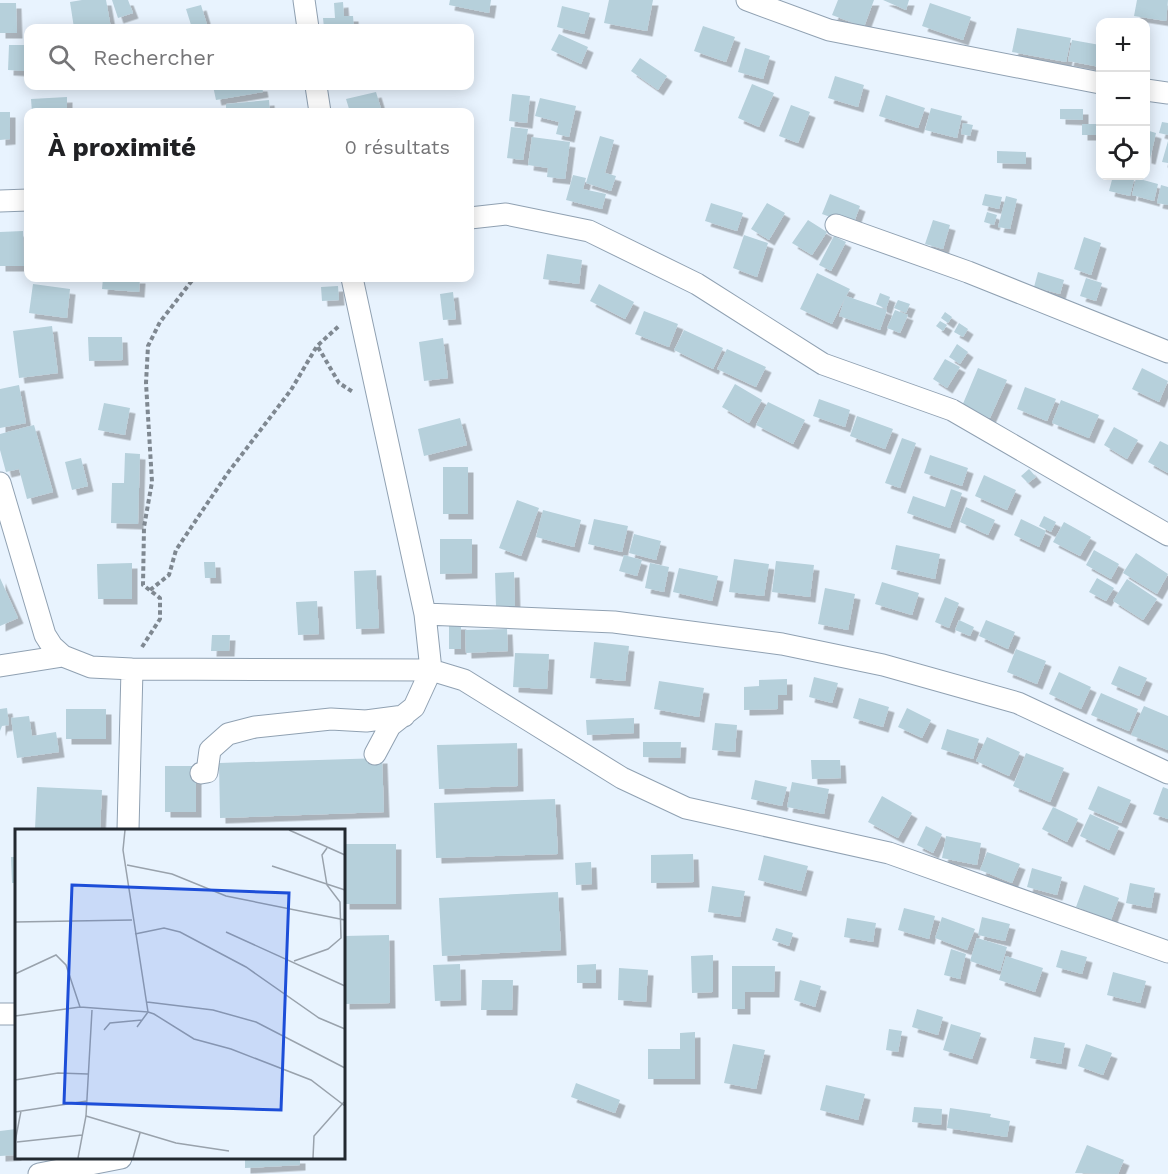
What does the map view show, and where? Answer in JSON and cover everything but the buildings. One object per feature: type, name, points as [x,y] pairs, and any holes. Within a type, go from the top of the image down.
[{"type":"street","points":[[304,0],[307,24]]},
{"type":"street","points":[[747,0],[829,30],[1096,82]]},
{"type":"street","points":[[317,90],[319,108]]},
{"type":"street","points":[[1150,91],[1168,93]]},
{"type":"street","points":[[0,201],[24,200]]},
{"type":"street","points":[[474,218],[506,214],[589,231],[697,284],[823,364],[952,410],[1168,535]]},
{"type":"street","points":[[836,225],[968,272],[1168,352]]},
{"type":"street","points":[[353,282],[425,614],[431,670],[414,707],[390,726],[375,754]]},
{"type":"street","points":[[0,483],[45,635],[63,656],[91,667],[132,669],[431,670],[464,680],[622,778],[686,808],[889,853],[1168,952]]},
{"type":"street","points":[[425,614],[614,622],[782,644],[871,662],[1018,703],[1168,773]]},
{"type":"street","points":[[0,666],[63,656]]},
{"type":"street","points":[[128,829],[132,669]]},
{"type":"street","points":[[201,773],[207,772],[210,750],[228,734],[255,728],[331,719],[366,721],[404,716]]},
{"type":"street","points":[[39,1174],[116,1159]]},
{"type":"street","points":[[120,1174],[121,1159]]},
{"type":"path","points":[[132,669],[160,619],[160,598],[142,585],[141,561],[152,482],[146,383],[148,346],[160,322],[191,282]]},
{"type":"path","points":[[150,590],[169,575],[176,550],[227,474],[291,390],[317,346],[357,306]]},
{"type":"path","points":[[317,346],[339,382],[361,397],[379,402]]}]
